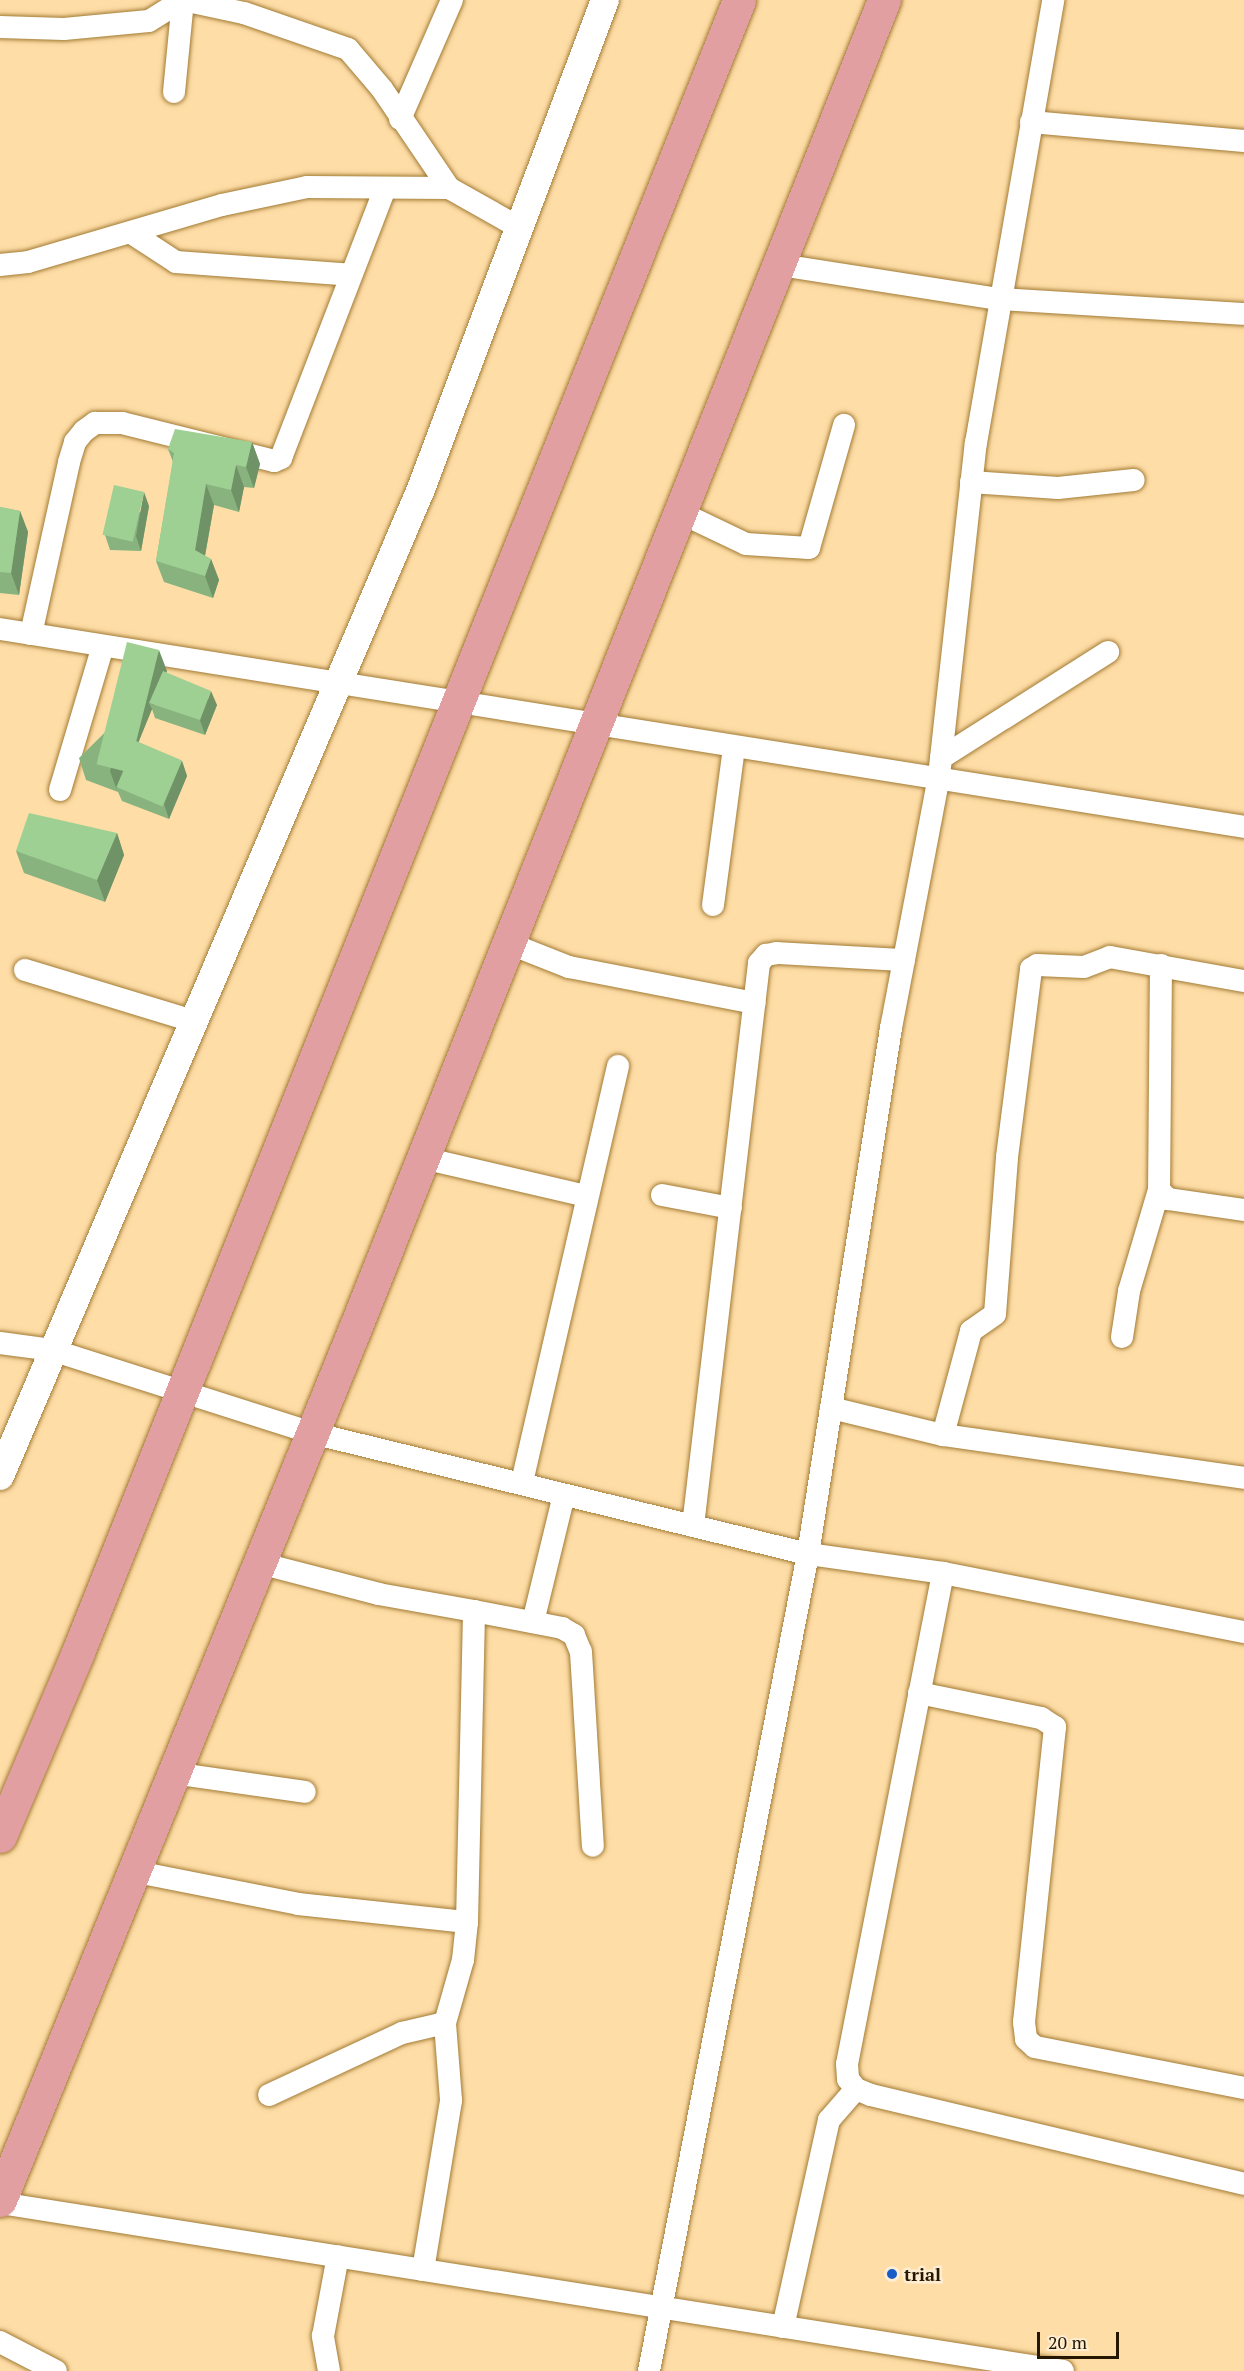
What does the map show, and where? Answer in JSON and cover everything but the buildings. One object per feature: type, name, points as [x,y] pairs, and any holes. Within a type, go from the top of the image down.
[{"type":"main road","points":[[0,1836],[183,1391],[739,0]]},
{"type":"main road","points":[[0,2201],[423,1158],[679,512],[781,265],[884,0]]},
{"type":"street","points":[[174,92],[183,0]]},
{"type":"street","points":[[0,27],[64,29],[149,21],[183,0],[244,13],[348,49],[382,89],[400,119],[449,188],[520,228]]},
{"type":"street","points":[[400,119],[452,0]]},
{"type":"street","points":[[0,1476],[421,489],[605,0]]},
{"type":"street","points":[[649,2371],[808,1554],[904,960],[940,767],[971,482],[999,299],[1053,0]]},
{"type":"street","points":[[1031,122],[1244,141]]},
{"type":"street","points":[[0,266],[133,234],[222,206],[307,187],[449,188]]},
{"type":"street","points":[[31,634],[75,442],[95,423],[122,423],[278,460],[284,453],[385,188]]},
{"type":"street","points":[[133,234],[176,262],[351,275]]},
{"type":"street","points":[[781,265],[999,299],[1244,314]]},
{"type":"street","points":[[679,512],[746,544],[809,548],[844,425]]},
{"type":"street","points":[[971,482],[1058,488],[1134,480]]},
{"type":"street","points":[[0,629],[734,747],[940,767],[1244,827]]},
{"type":"street","points":[[60,790],[103,646]]},
{"type":"street","points":[[940,767],[1108,652]]},
{"type":"street","points":[[713,905],[734,747]]},
{"type":"street","points":[[508,943],[569,967],[755,1003]]},
{"type":"street","points":[[693,1526],[759,963],[771,953],[904,960]]},
{"type":"street","points":[[943,1435],[971,1331],[974,1325],[996,1314],[1007,1158],[1031,969],[1037,964],[1084,967],[1110,957],[1244,981]]},
{"type":"street","points":[[1122,1337],[1129,1291],[1159,1190],[1161,965]]},
{"type":"street","points":[[25,970],[193,1021]]},
{"type":"street","points":[[522,1482],[586,1196],[618,1066]]},
{"type":"street","points":[[423,1158],[586,1196]]},
{"type":"street","points":[[1159,1190],[1168,1199],[1244,1209]]},
{"type":"street","points":[[662,1195],[731,1208]]},
{"type":"street","points":[[0,1343],[52,1350],[312,1433],[522,1482],[564,1495],[808,1554],[943,1573],[1244,1632]]},
{"type":"street","points":[[831,1408],[943,1435],[1244,1478]]},
{"type":"street","points":[[533,1622],[564,1495]]},
{"type":"street","points":[[258,1563],[379,1594],[533,1622],[568,1631],[574,1635],[581,1652],[593,1846]]},
{"type":"street","points":[[943,1573],[847,2064],[848,2079],[856,2089],[1123,2157],[1244,2184]]},
{"type":"street","points":[[423,2270],[451,2100],[445,2023],[464,1960],[467,1922],[474,1611]]},
{"type":"street","points":[[919,1693],[1041,1718],[1055,1727],[1024,2022],[1026,2039],[1035,2047],[1244,2088]]},
{"type":"street","points":[[172,1773],[304,1792]]},
{"type":"street","points":[[132,1871],[298,1904],[467,1922]]},
{"type":"street","points":[[269,2095],[402,2033],[445,2023]]},
{"type":"street","points":[[783,2326],[829,2120],[856,2089]]},
{"type":"street","points":[[0,2201],[1063,2371]]},
{"type":"street","points":[[329,2371],[323,2336],[338,2256]]},
{"type":"street","points":[[0,2342],[24,2363],[56,2371]]},
{"type":"place","name":"trial","points":[[892,2274]]}]
